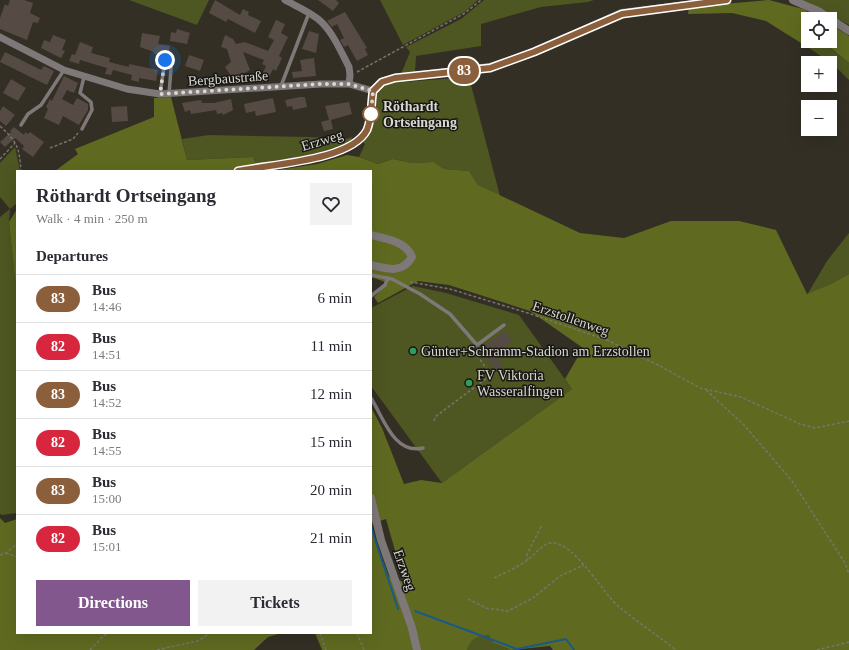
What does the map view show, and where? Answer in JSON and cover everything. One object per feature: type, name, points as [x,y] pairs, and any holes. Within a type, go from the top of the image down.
[{"type":"street","points":[[285,0],[320,20],[349,67],[349,84]]},
{"type":"street","points":[[373,91],[382,82],[395,78],[490,68],[534,52],[622,14],[727,0]]},
{"type":"street","points":[[793,0],[820,12],[849,31]]},
{"type":"street","name":"Bergbaustraße","points":[[0,37],[64,70],[127,89],[160,94],[169,95],[349,84],[373,91]]},
{"type":"street","name":"Erzweg","points":[[243,170],[260,166],[314,159],[346,148],[358,141],[367,130],[371,112],[373,91]]},
{"type":"street","points":[[372,235],[403,245],[409,250],[412,257],[408,263],[400,269],[392,270],[372,265]]},
{"type":"street","name":"Erzweg","points":[[372,502],[381,540],[412,628],[417,650]]},
{"type":"lane","points":[[281,87],[309,13]]},
{"type":"lane","points":[[169,95],[172,56]]},
{"type":"lane","points":[[160,94],[165,60]]},
{"type":"lane","points":[[21,125],[28,114],[41,105],[64,70]]},
{"type":"lane","points":[[82,129],[92,110],[91,102],[80,93],[84,77]]},
{"type":"lane","points":[[372,275],[388,278],[420,294],[450,314],[477,345],[504,325]]},
{"type":"lane","points":[[372,295],[385,285],[388,278]]},
{"type":"lane","points":[[372,400],[394,438],[409,449],[423,448]]},
{"type":"path","points":[[350,75],[465,13],[481,0]]},
{"type":"path","points":[[0,126],[16,143],[20,153],[21,170]]},
{"type":"path","points":[[50,148],[73,139],[82,129]]},
{"type":"path","points":[[0,159],[16,143]]},
{"type":"path","name":"Erzstollenweg","points":[[406,282],[450,289],[531,314],[607,340],[706,390],[741,397],[784,418],[815,428],[849,421]]},
{"type":"path","points":[[434,421],[435,417],[491,375],[476,354],[477,345]]},
{"type":"path","points":[[706,390],[744,426],[792,481],[845,563],[849,574]]},
{"type":"path","points":[[527,561],[527,554],[542,525]]},
{"type":"path","points":[[494,578],[527,561],[539,550],[550,543],[556,543],[568,550],[584,565],[616,605],[676,650]]},
{"type":"path","points":[[0,555],[6,553],[16,545]]},
{"type":"path","points":[[6,553],[16,557]]},
{"type":"path","points":[[468,599],[486,608],[508,611],[533,598],[560,576],[584,565]]},
{"type":"path","points":[[90,650],[103,636],[107,634]]},
{"type":"path","points":[[157,650],[198,641],[208,634]]},
{"type":"path","points":[[320,634],[326,650]]},
{"type":"path","points":[[357,634],[364,650]]},
{"type":"path","points":[[817,650],[849,642]]},
{"type":"green space","points":[[129,0],[209,0],[197,25]]},
{"type":"green space","points":[[380,0],[478,0],[466,11],[403,45]]},
{"type":"green space","points":[[484,0],[594,0],[541,7],[481,24],[481,46],[416,56],[415,72],[401,74],[410,52],[406,47],[461,19]]},
{"type":"green space","points":[[769,0],[803,9],[808,12],[801,12],[801,43],[766,21],[732,13],[688,14],[689,7]]},
{"type":"green space","points":[[803,0],[849,0],[849,25],[837,18],[837,12],[826,12]]},
{"type":"green space","points":[[837,28],[849,36],[849,63],[830,48],[837,48]]},
{"type":"green space","points":[[809,48],[830,48],[849,63],[849,80],[837,68],[837,56],[821,56]]},
{"type":"green space","points":[[469,77],[500,196],[478,185],[469,171],[444,169],[434,162],[412,163],[393,159],[378,164],[359,157],[365,144],[363,142],[372,128],[374,121],[376,97],[383,87],[390,83]]},
{"type":"green space","points":[[171,97],[187,160],[253,157],[259,170],[56,170],[78,154],[75,149],[154,117],[154,98]]},
{"type":"green space","points":[[209,135],[346,139],[352,137],[350,142],[309,156],[256,164],[253,157],[187,160],[182,139]]},
{"type":"green space","points":[[15,147],[20,170],[16,170],[16,204],[10,209],[0,197],[0,163]]},
{"type":"green space","points":[[347,155],[359,157],[378,164],[393,159],[412,163],[434,162],[444,169],[469,171],[478,185],[580,233],[624,238],[671,221],[739,221],[776,230],[807,294],[831,284],[849,274],[849,650],[553,650],[550,646],[511,650],[493,643],[489,635],[475,638],[467,650],[322,650],[315,634],[372,634],[372,531],[389,577],[404,582],[386,519],[372,524],[372,409],[382,428],[404,484],[421,480],[442,483],[572,389],[565,379],[583,348],[530,311],[449,285],[418,281],[378,303],[374,297],[388,283],[372,277],[372,170],[278,170],[317,164]]},
{"type":"green space","points":[[10,209],[9,222],[16,280],[16,513],[2,515],[0,514],[0,217]]},
{"type":"green space","points":[[16,211],[16,280],[15,279],[9,222]]},
{"type":"green space","points":[[849,233],[849,274],[807,295],[827,261]]},
{"type":"green space","name":"FV Viktoria Wasseralfingen","points":[[413,286],[446,293],[519,315],[572,389],[442,483],[372,387],[372,307]]},
{"type":"green space","points":[[0,518],[5,523],[16,519],[16,634],[278,634],[268,637],[254,650],[0,650]]},
{"type":"green space","points":[[489,635],[493,643],[511,650],[467,650],[472,640],[480,636]]},
{"type":"building","points":[[10,0],[24,0],[33,3],[30,13],[40,18],[38,23],[33,22],[27,40],[0,29],[0,18],[5,4],[8,6]]},
{"type":"building","points":[[215,0],[240,15],[243,9],[249,12],[248,15],[261,21],[255,33],[228,19],[226,22],[209,13]]},
{"type":"building","points":[[318,0],[336,0],[339,3],[333,11]]},
{"type":"building","points":[[345,12],[367,48],[365,49],[368,55],[357,61],[348,45],[344,47],[340,40],[344,38],[337,24],[332,27],[327,21]]},
{"type":"building","points":[[276,20],[285,24],[281,33],[288,37],[279,56],[282,58],[276,71],[273,69],[268,79],[261,78],[266,66],[262,64],[264,60],[243,52],[250,70],[233,79],[225,67],[231,62],[227,49],[221,47],[225,35],[233,39],[236,44],[245,42],[268,51],[274,40],[268,37]]},
{"type":"building","points":[[177,29],[190,33],[187,44],[170,41],[171,32],[176,33]]},
{"type":"building","points":[[309,31],[319,34],[316,53],[302,49]]},
{"type":"building","points":[[142,33],[160,36],[158,44],[170,46],[168,56],[154,54],[154,52],[140,47]]},
{"type":"building","points":[[53,35],[66,40],[62,50],[65,51],[61,58],[41,48],[44,40],[50,42]]},
{"type":"building","points":[[80,42],[93,47],[91,53],[110,58],[109,62],[129,67],[129,64],[158,70],[156,81],[139,78],[139,82],[131,80],[132,75],[113,70],[111,75],[105,74],[107,68],[80,60],[79,64],[69,61],[72,54],[75,55]]},
{"type":"building","points":[[5,52],[41,70],[44,66],[54,71],[47,85],[0,62]]},
{"type":"building","points":[[189,55],[204,60],[200,71],[185,66]]},
{"type":"building","points":[[314,58],[316,76],[293,78],[292,72],[302,71],[300,60]]},
{"type":"building","points":[[64,76],[78,83],[74,93],[67,90],[62,99],[73,105],[77,98],[88,104],[88,110],[79,125],[63,116],[59,125],[44,118],[48,109],[46,107],[50,99],[52,101]]},
{"type":"building","points":[[11,79],[26,88],[18,101],[3,93]]},
{"type":"building","points":[[305,97],[307,107],[293,110],[292,106],[287,107],[285,100]]},
{"type":"building","points":[[273,98],[276,112],[256,116],[255,111],[246,113],[244,104]]},
{"type":"building","points":[[231,99],[233,110],[223,115],[222,113],[217,114],[216,110],[191,114],[190,110],[185,112],[182,103],[201,100],[202,103],[214,103]]},
{"type":"building","points":[[349,102],[352,114],[331,120],[333,129],[324,131],[321,122],[329,120],[325,106]]},
{"type":"building","points":[[3,106],[15,115],[6,126],[0,121],[0,111]]},
{"type":"building","points":[[127,106],[128,121],[112,122],[111,107]]},
{"type":"building","points":[[14,127],[24,135],[25,132],[28,134],[30,132],[44,142],[33,157],[22,149],[24,146],[15,138],[5,147],[0,142],[11,132],[10,131]]},
{"type":"building","points":[[505,331],[512,342],[494,354],[503,366],[496,371],[485,354],[488,352],[484,346]]},
{"type":"waterway","points":[[372,530],[398,609]]},
{"type":"waterway","points":[[415,611],[517,649],[566,639],[574,650]]},
{"type":"bus line","name":"83","points":[[242,170],[260,166],[314,159],[346,148],[358,141],[367,130],[371,112],[371,98],[373,91],[382,82],[395,78],[490,68],[534,52],[598,23],[622,14],[727,0]]},
{"type":"place","name":"Röthardt Ortseingang","points":[[371,114]]},
{"type":"place","name":"Günter+Schramm-Stadion am Erzstollen","points":[[413,351]]},
{"type":"place","name":"FV Viktoria Wasseralfingen","points":[[469,383]]},
{"type":"route","points":[[165,60],[160,94],[169,95],[320,84],[349,84],[373,91],[371,98],[371,114]]}]
